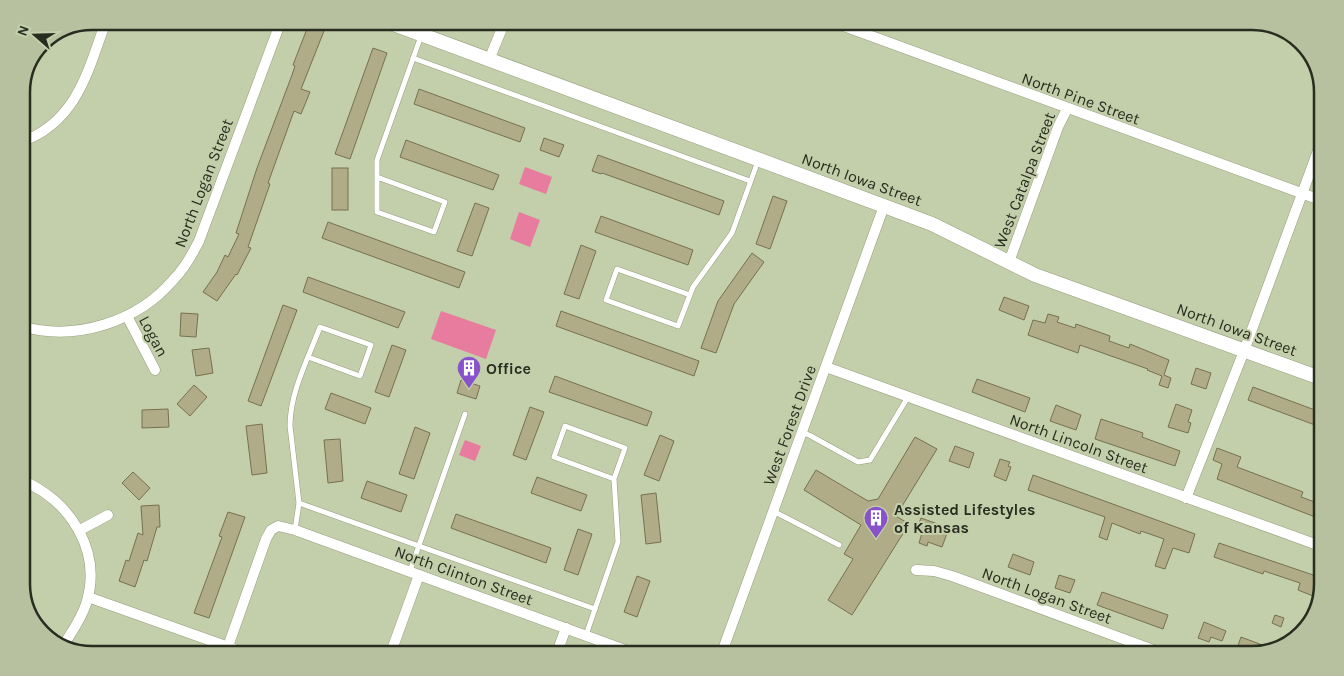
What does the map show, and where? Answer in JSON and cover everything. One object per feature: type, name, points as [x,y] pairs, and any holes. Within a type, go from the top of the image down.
[{"type":"street","points":[[30,139],[50,127],[72,104],[83,86],[103,30]]},
{"type":"street","name":"North Logan Street","points":[[30,327],[50,330],[80,330],[104,325],[127,316],[143,307],[166,288],[186,264],[199,241],[277,30]]},
{"type":"street","name":"North Iowa Street","points":[[409,30],[932,224],[1035,275],[1314,376]]},
{"type":"street","points":[[489,60],[501,30]]},
{"type":"street","name":"North Pine Street","points":[[867,30],[1067,109],[1314,198]]},
{"type":"street","name":"West Catalpa Street","points":[[1009,262],[1058,127],[1067,109]]},
{"type":"street","points":[[1186,498],[1244,351],[1314,161]]},
{"type":"street","name":"West Forest Drive","points":[[724,646],[884,206]]},
{"type":"street","name":"Logan","points":[[127,316],[155,370]]},
{"type":"street","name":"North Lincoln Street","points":[[826,367],[1314,544]]},
{"type":"street","points":[[30,484],[44,491],[71,516],[86,543],[90,574],[88,597],[79,620],[66,641]]},
{"type":"street","points":[[80,530],[108,515]]},
{"type":"street","name":"North Clinton Street","points":[[227,646],[266,539],[271,530],[278,526],[295,530],[615,646]]},
{"type":"street","name":"North Logan Street","points":[[916,570],[934,571],[952,576],[1143,646]]},
{"type":"street","points":[[393,646],[414,573]]},
{"type":"street","points":[[88,597],[216,646]]},
{"type":"street","points":[[559,646],[566,628]]},
{"type":"lane","points":[[377,177],[445,202],[434,232],[377,212],[377,177],[377,160],[422,35]]},
{"type":"lane","points":[[414,58],[750,181]]},
{"type":"lane","points":[[690,295],[618,269],[606,300],[678,326],[690,295],[693,287],[732,233],[758,160]]},
{"type":"lane","points":[[295,530],[299,503],[290,413],[292,401],[308,357],[320,327],[371,345],[360,376],[308,357]]},
{"type":"lane","points":[[802,432],[858,462],[870,460],[909,397]]},
{"type":"lane","points":[[414,573],[419,545],[464,414]]},
{"type":"lane","points":[[586,635],[618,542],[614,479],[626,448],[565,426],[554,457],[614,479]]},
{"type":"lane","points":[[299,503],[595,609]]},
{"type":"lane","points":[[774,511],[840,545]]},
{"type":"shaded area","points":[[525,167],[552,177],[546,194],[519,184]]},
{"type":"shaded area","points":[[519,212],[540,220],[530,247],[510,239]]},
{"type":"shaded area","points":[[441,311],[496,330],[486,359],[431,339]]},
{"type":"shaded area","points":[[465,440],[481,446],[475,461],[459,455]]},
{"type":"building","points":[[307,30],[324,30],[301,89],[310,92],[301,114],[294,111],[268,183],[270,184],[248,247],[251,248],[237,275],[217,301],[203,292],[217,272],[225,255],[228,257],[239,234],[236,233],[257,168],[292,75],[295,66],[293,65]]},
{"type":"building","points":[[373,48],[387,53],[350,159],[335,154]]},
{"type":"building","points":[[419,89],[525,128],[520,142],[414,104]]},
{"type":"building","points":[[544,138],[564,145],[559,157],[540,150]]},
{"type":"building","points":[[406,140],[499,175],[493,190],[400,157]]},
{"type":"building","points":[[598,155],[724,201],[719,215],[592,171]]},
{"type":"building","points":[[332,168],[348,168],[348,210],[332,210]]},
{"type":"building","points":[[773,196],[787,201],[770,249],[756,244]]},
{"type":"building","points":[[475,203],[489,208],[472,256],[457,251]]},
{"type":"building","points":[[601,216],[693,250],[688,265],[595,232]]},
{"type":"building","points":[[328,222],[465,272],[459,288],[322,238]]},
{"type":"building","points":[[581,245],[596,251],[579,299],[564,294]]},
{"type":"building","points":[[752,253],[764,262],[734,304],[716,353],[701,348],[718,301]]},
{"type":"building","points":[[308,277],[405,312],[398,328],[303,292]]},
{"type":"building","points":[[1004,297],[1029,306],[1024,320],[999,310]]},
{"type":"building","points":[[283,305],[297,310],[261,406],[248,401]]},
{"type":"building","points":[[561,311],[699,361],[694,376],[556,326]]},
{"type":"building","points":[[181,313],[198,314],[196,337],[180,336]]},
{"type":"building","points":[[1048,314],[1059,317],[1057,322],[1075,328],[1076,324],[1110,336],[1109,341],[1129,348],[1130,344],[1169,360],[1164,375],[1171,378],[1168,388],[1159,385],[1162,376],[1148,369],[1080,345],[1078,353],[1028,335],[1033,320],[1045,323]]},
{"type":"building","points":[[392,345],[406,350],[389,397],[375,392]]},
{"type":"building","points":[[209,348],[213,373],[196,376],[192,350]]},
{"type":"building","points":[[1196,368],[1211,373],[1206,389],[1191,384]]},
{"type":"building","points":[[555,376],[652,412],[647,426],[549,392]]},
{"type":"building","points":[[977,379],[1030,398],[1025,412],[972,392]]},
{"type":"building","name":"Office","points":[[461,380],[480,386],[476,399],[457,393]]},
{"type":"building","points":[[194,385],[207,397],[190,416],[177,404]]},
{"type":"building","points":[[1253,387],[1314,410],[1314,425],[1248,400]]},
{"type":"building","points":[[331,393],[371,408],[365,424],[325,409]]},
{"type":"building","points":[[1176,404],[1192,410],[1188,422],[1191,423],[1188,433],[1168,427]]},
{"type":"building","points":[[1056,405],[1081,415],[1076,430],[1050,421]]},
{"type":"building","points":[[530,407],[544,412],[526,460],[513,455]]},
{"type":"building","points":[[168,409],[169,427],[142,428],[142,410]]},
{"type":"building","points":[[1101,419],[1143,433],[1142,437],[1180,451],[1175,466],[1095,439]]},
{"type":"building","points":[[262,424],[267,473],[252,475],[246,426]]},
{"type":"building","points":[[415,427],[430,433],[414,479],[399,474]]},
{"type":"building","points":[[660,435],[674,441],[659,481],[644,475]]},
{"type":"building","name":"Assisted Lifestyles of Kansas","points":[[915,437],[937,449],[896,516],[909,524],[852,615],[828,600],[853,559],[844,554],[861,525],[804,490],[816,470],[868,501],[878,499]]},
{"type":"building","points":[[340,439],[343,481],[328,483],[324,440]]},
{"type":"building","points":[[955,446],[974,453],[969,468],[949,461]]},
{"type":"building","points":[[1217,448],[1241,457],[1237,467],[1303,492],[1301,497],[1314,502],[1314,517],[1217,479],[1222,464],[1213,460]]},
{"type":"building","points":[[1000,459],[1010,462],[1008,466],[1011,467],[1006,481],[994,476]]},
{"type":"building","points":[[133,472],[150,488],[139,500],[122,483]]},
{"type":"building","points":[[1033,475],[1195,534],[1189,553],[1173,548],[1165,569],[1155,566],[1164,539],[1141,531],[1140,534],[1112,523],[1107,540],[1099,537],[1105,517],[1028,490]]},
{"type":"building","points":[[537,477],[587,495],[581,511],[531,493]]},
{"type":"building","points":[[367,481],[407,495],[401,512],[361,498]]},
{"type":"building","points":[[656,493],[661,542],[646,544],[641,495]]},
{"type":"building","points":[[159,505],[160,527],[157,527],[147,561],[144,560],[135,587],[119,581],[126,560],[129,561],[138,533],[143,535],[141,506]]},
{"type":"building","points":[[228,512],[245,517],[209,618],[194,613],[222,537],[219,536]]},
{"type":"building","points":[[456,514],[551,548],[546,563],[451,528]]},
{"type":"building","points":[[921,518],[949,528],[942,547],[928,542],[927,546],[919,543],[922,533],[916,531]]},
{"type":"building","points":[[578,529],[592,534],[578,575],[564,570]]},
{"type":"building","points":[[1219,543],[1314,575],[1313,596],[1298,590],[1300,583],[1264,571],[1263,574],[1214,557]]},
{"type":"building","points":[[1013,554],[1034,562],[1030,575],[1008,567]]},
{"type":"building","points":[[1059,575],[1075,580],[1070,593],[1055,588]]},
{"type":"building","points":[[637,576],[650,581],[637,617],[624,612]]},
{"type":"building","points":[[1102,592],[1168,615],[1163,629],[1097,605]]},
{"type":"building","points":[[1275,615],[1284,618],[1281,627],[1272,623]]},
{"type":"building","points":[[1204,622],[1226,631],[1222,641],[1211,637],[1209,642],[1198,638]]},
{"type":"building","points":[[1241,637],[1262,645],[1252,646],[1238,646]]},
{"type":"place","name":"Office","points":[[469,389]]},
{"type":"place","name":"Assisted Lifestyles of Kansas","points":[[876,539]]}]
